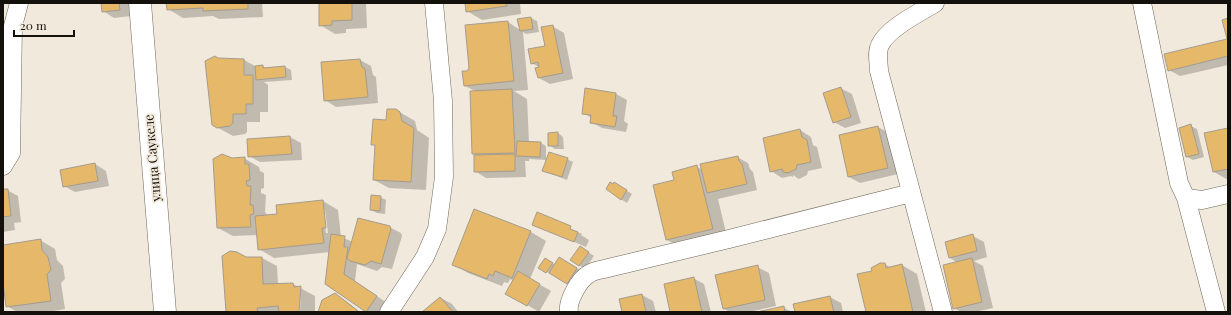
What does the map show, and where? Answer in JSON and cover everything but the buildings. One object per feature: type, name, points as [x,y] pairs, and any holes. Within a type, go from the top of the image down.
[{"type":"street","points":[[3,166],[11,153],[13,26],[19,3]]},
{"type":"street","name":"улица Саукеле","points":[[140,3],[165,312]]},
{"type":"street","points":[[388,312],[425,257],[437,229],[444,177],[443,109],[434,3]]},
{"type":"street","points":[[935,3],[900,25],[886,37],[880,45],[878,53],[879,71],[943,312]]},
{"type":"street","points":[[1142,3],[1179,183],[1186,198],[1216,312]]},
{"type":"street","points":[[568,309],[575,289],[587,274],[604,268],[729,240],[911,193]]},
{"type":"street","points":[[1186,198],[1202,200],[1228,194]]}]
